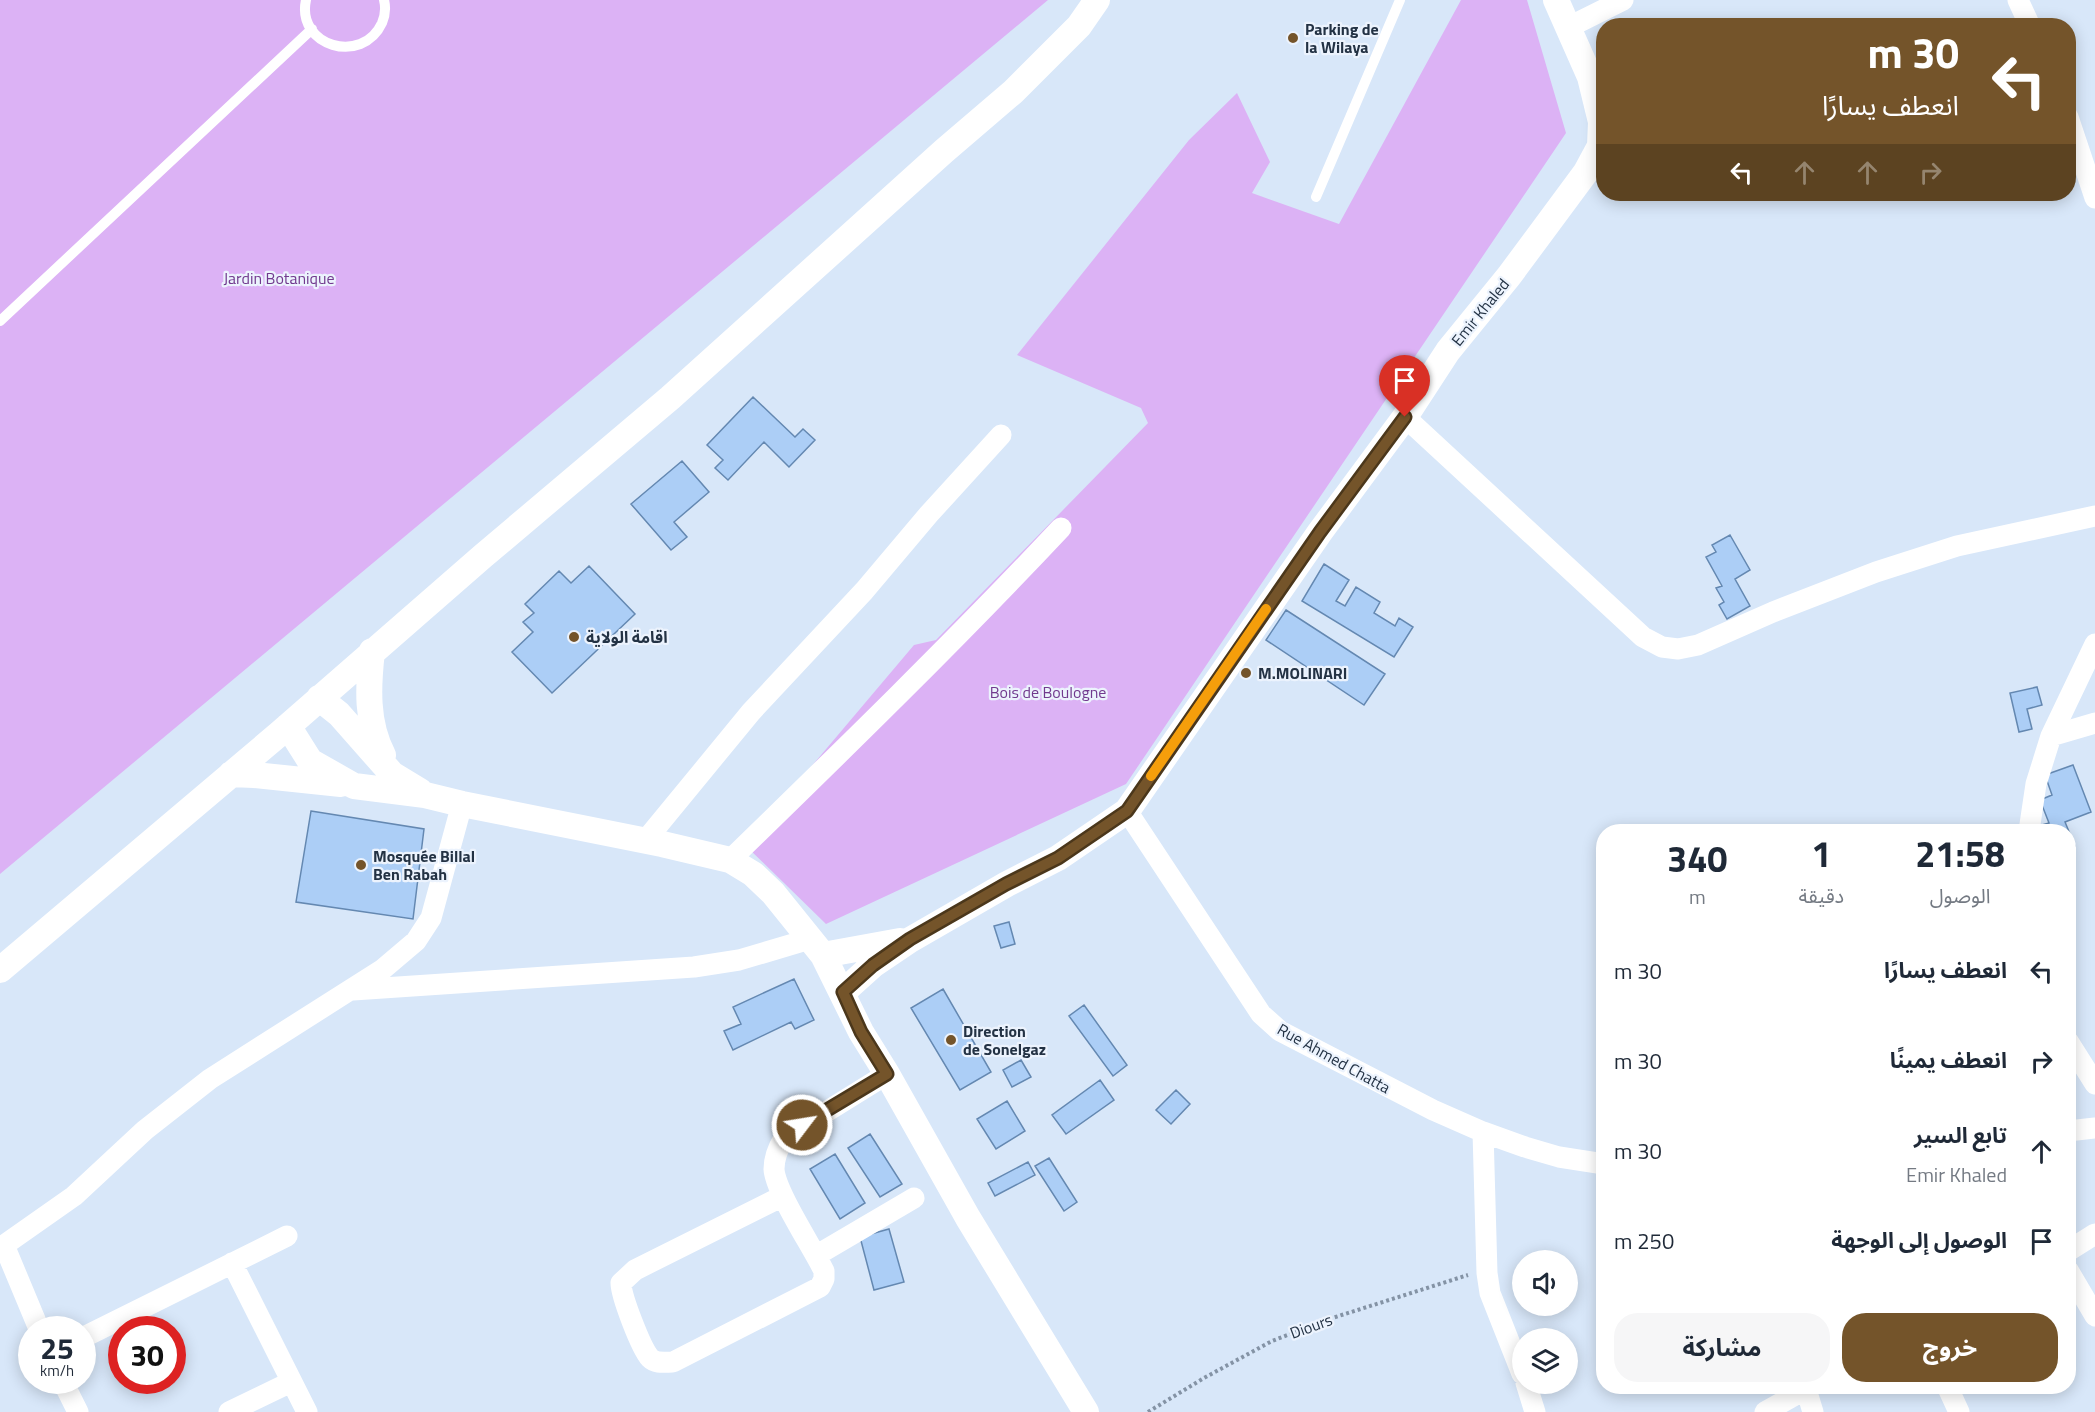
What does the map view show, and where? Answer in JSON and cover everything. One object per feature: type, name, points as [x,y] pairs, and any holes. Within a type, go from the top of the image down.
[{"type":"street","points":[[0,970],[670,399],[945,151],[1013,93],[1079,26],[1097,0]]},
{"type":"street","name":"Emir Khaled","points":[[1556,0],[1590,77],[1596,102]]},
{"type":"street","points":[[1567,28],[1623,0]]},
{"type":"street","points":[[2018,0],[2026,18]]},
{"type":"street","points":[[2076,141],[2095,198]]},
{"type":"street","name":"Emir Khaled","points":[[910,939],[1006,884],[1058,858],[1127,811],[1320,532],[1405,417],[1448,351],[1509,276],[1586,172],[1596,153]]},
{"type":"street","points":[[1405,417],[1643,637],[1662,647],[1678,649],[1698,645],[1773,612],[1876,572],[1957,546],[2095,516]]},
{"type":"street","points":[[645,841],[751,711],[864,591],[929,514],[1001,435]]},
{"type":"street","points":[[730,860],[875,720],[1061,528]]},
{"type":"street","points":[[2030,824],[2036,784],[2050,736],[2095,644]]},
{"type":"street","points":[[372,651],[369,678],[371,721],[380,749],[392,774]]},
{"type":"street","points":[[319,698],[339,714],[392,774],[425,795]]},
{"type":"street","points":[[2050,736],[2095,723]]},
{"type":"street","points":[[288,726],[310,761],[354,786]]},
{"type":"street","points":[[231,774],[425,795],[730,860],[748,870],[763,883],[816,947],[843,992],[861,1032],[968,1218],[1086,1412]]},
{"type":"street","points":[[33,1316],[2,1247],[74,1196],[145,1130],[210,1079],[383,969],[416,941],[431,918],[462,804]]},
{"type":"street","name":"Rue Ahmed Chatta","points":[[1127,811],[1262,1014],[1280,1031],[1387,1088],[1484,1132],[1560,1157],[1596,1163]]},
{"type":"street","points":[[350,991],[694,967],[816,947],[910,939]]},
{"type":"street","points":[[843,992],[873,965],[910,939]]},
{"type":"street","points":[[2076,1054],[2095,1084]]},
{"type":"street","points":[[783,1196],[635,1270],[621,1282],[621,1293],[626,1307],[650,1357],[658,1362],[673,1362],[820,1287],[824,1279],[824,1271],[783,1196],[774,1171],[776,1152],[784,1138],[887,1074]]},
{"type":"street","points":[[2076,1130],[2095,1128]]},
{"type":"street","points":[[1484,1132],[1487,1273],[1493,1302],[1512,1349]]},
{"type":"street","points":[[817,1255],[914,1198]]},
{"type":"street","points":[[2076,1246],[2095,1234]]},
{"type":"street","points":[[96,1331],[287,1236]]},
{"type":"street","points":[[232,1263],[307,1412]]},
{"type":"street","points":[[2076,1284],[2095,1316]]},
{"type":"street","points":[[229,1412],[291,1382]]},
{"type":"street","points":[[69,1394],[78,1412]]},
{"type":"street","points":[[1529,1394],[1535,1412]]},
{"type":"street","points":[[1766,1412],[1797,1394]]},
{"type":"street","points":[[1810,1394],[1814,1412]]},
{"type":"street","points":[[1951,1394],[1959,1412]]},
{"type":"lane","points":[[306,0],[306,17],[312,30],[332,46],[345,48],[370,39],[379,29],[384,17],[384,0]]},
{"type":"lane","points":[[1316,197],[1400,0]]},
{"type":"lane","points":[[0,321],[312,30]]},
{"type":"path","name":"Diours","points":[[1148,1412],[1272,1341],[1326,1320],[1466,1275],[1487,1273]]},
{"type":"green space","name":"Jardin Botanique","points":[[0,0],[1048,0],[0,874]]},
{"type":"green space","name":"Bois de Boulogne","points":[[1461,0],[1527,0],[1566,133],[1126,784],[826,924],[745,845],[914,645],[936,640],[1148,423],[1141,408],[1017,355],[1189,140],[1237,93],[1270,162],[1252,193],[1339,224]]},
{"type":"building","points":[[753,397],[795,437],[803,429],[815,440],[789,467],[764,442],[728,480],[715,468],[723,460],[707,445]]},
{"type":"building","points":[[682,461],[709,492],[674,522],[687,537],[671,550],[631,504]]},
{"type":"building","points":[[1730,535],[1750,570],[1735,579],[1750,606],[1727,619],[1719,605],[1724,602],[1716,588],[1722,586],[1706,557],[1716,552],[1712,545]]},
{"type":"building","points":[[1324,564],[1349,580],[1336,601],[1345,606],[1356,587],[1380,602],[1374,613],[1395,626],[1399,618],[1413,627],[1394,657],[1302,601]]},
{"type":"building","points":[[589,566],[635,614],[552,693],[512,652],[533,632],[523,622],[534,613],[525,604],[559,571],[571,583]]},
{"type":"building","points":[[1286,610],[1385,674],[1364,705],[1266,640]]},
{"type":"building","points":[[2037,687],[2042,705],[2027,709],[2032,729],[2019,732],[2010,693]]},
{"type":"building","points":[[2073,765],[2091,812],[2065,822],[2066,824],[2046,824],[2049,823],[2040,800],[2052,795],[2045,775]]},
{"type":"building","name":"Mosquée Billal Ben Rabah","points":[[311,811],[424,829],[413,919],[296,902]]},
{"type":"building","points":[[1009,922],[1015,944],[1001,948],[994,926]]},
{"type":"building","points":[[794,979],[814,1020],[795,1029],[791,1022],[733,1050],[724,1031],[741,1024],[733,1007]]},
{"type":"building","name":"Direction de Sonelgaz","points":[[943,989],[991,1072],[960,1090],[911,1008]]},
{"type":"building","points":[[1084,1005],[1127,1065],[1113,1076],[1069,1016]]},
{"type":"building","points":[[1021,1060],[1031,1077],[1012,1087],[1003,1070]]},
{"type":"building","points":[[1100,1080],[1114,1100],[1066,1134],[1052,1115]]},
{"type":"building","points":[[1176,1090],[1190,1104],[1171,1124],[1156,1110]]},
{"type":"building","points":[[1007,1101],[1025,1131],[996,1149],[977,1119]]},
{"type":"building","points":[[870,1134],[902,1184],[880,1197],[848,1148]]},
{"type":"building","points":[[835,1154],[865,1203],[840,1219],[810,1169]]},
{"type":"building","points":[[1049,1158],[1077,1202],[1064,1211],[1035,1166]]},
{"type":"building","points":[[1028,1162],[1035,1175],[995,1196],[988,1183]]},
{"type":"building","points":[[889,1229],[904,1282],[874,1290],[860,1237]]},
{"type":"slow traffic","points":[[1151,776],[1266,609]]},
{"type":"place","name":"Parking de la Wilaya","points":[[1293,38]]},
{"type":"place","name":"اقامة الولاية","points":[[574,637]]},
{"type":"place","name":"M.MOLINARI","points":[[1246,673]]},
{"type":"place","name":"Mosquée Billal Ben Rabah","points":[[361,865]]},
{"type":"place","name":"Direction de Sonelgaz","points":[[951,1040]]},
{"type":"route","points":[[802,1125],[887,1074],[861,1032],[843,992],[873,965],[910,939],[1006,884],[1058,858],[1127,811],[1320,532],[1405,417]]}]
